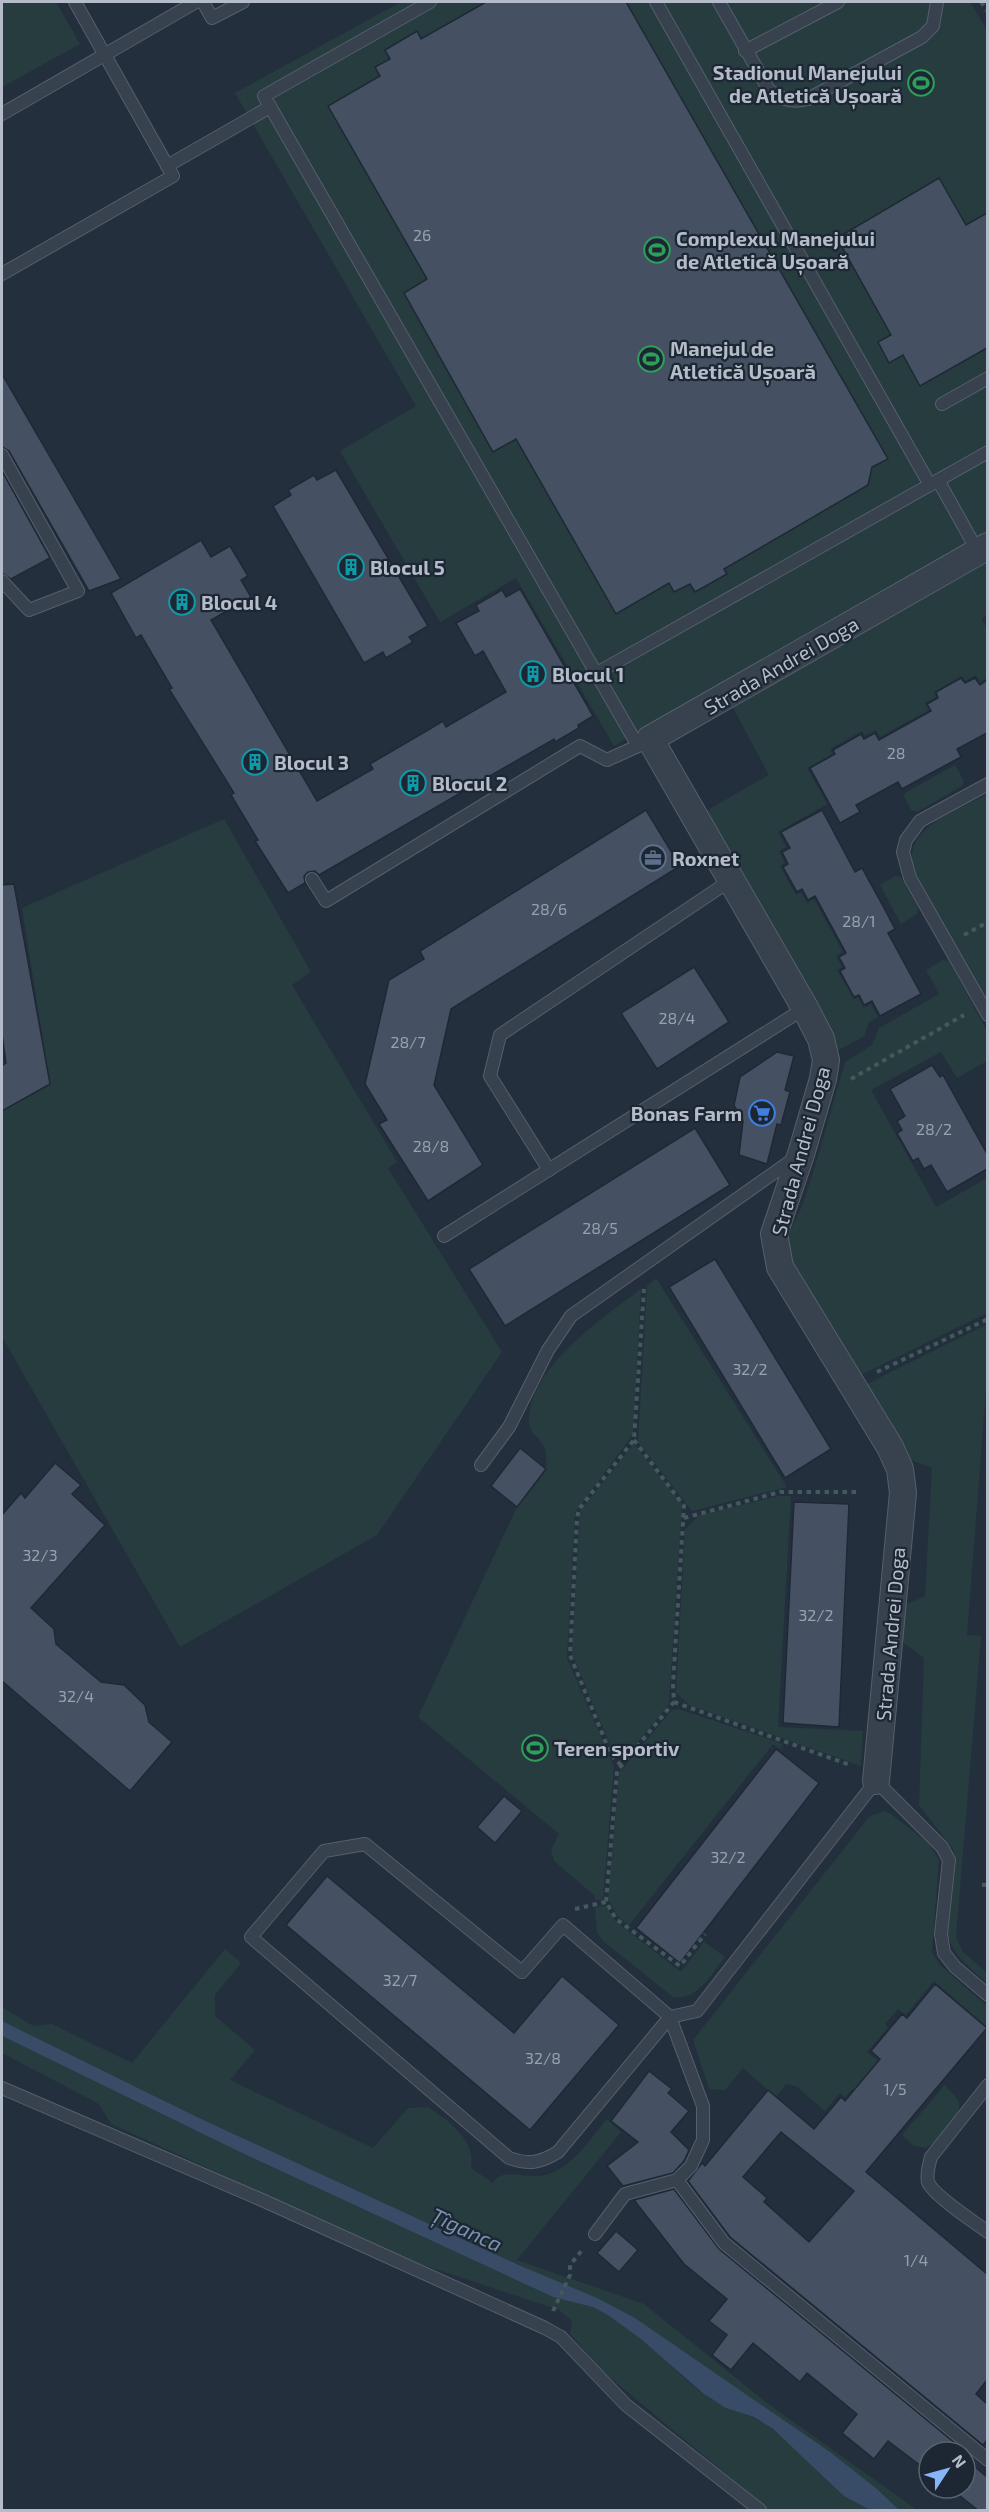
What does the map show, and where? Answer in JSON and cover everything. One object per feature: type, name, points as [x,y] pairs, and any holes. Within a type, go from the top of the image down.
[{"type":"street","name":"Strada Andrei Doga","points":[[876,1778],[903,1493],[900,1469],[852,1384],[780,1267],[775,1253],[774,1234],[778,1217],[801,1154],[826,1060],[821,1039],[805,1008],[731,880],[644,743],[982,549]]},
{"type":"lane","points":[[2,273],[173,177],[75,2]]},
{"type":"lane","points":[[2,114],[196,2]]},
{"type":"lane","points":[[203,2],[212,18],[243,2]]},
{"type":"lane","points":[[312,879],[326,901],[580,746],[607,760],[644,743],[597,673],[264,96],[430,2]]},
{"type":"lane","points":[[656,2],[934,482],[982,549]]},
{"type":"lane","points":[[719,2],[769,90],[782,99],[795,102],[808,99],[922,37],[933,26],[937,11],[936,2]]},
{"type":"lane","points":[[745,51],[838,2]]},
{"type":"lane","points":[[167,166],[270,107]]},
{"type":"lane","points":[[942,404],[987,378]]},
{"type":"lane","points":[[597,673],[987,452]]},
{"type":"lane","points":[[2,455],[78,591],[29,610],[2,581]]},
{"type":"lane","points":[[985,1010],[910,878],[903,852],[906,840],[920,821],[987,784]]},
{"type":"lane","points":[[549,1170],[490,1076],[500,1035],[731,880]]},
{"type":"lane","points":[[444,1236],[805,1008]]},
{"type":"lane","points":[[481,1465],[509,1427],[558,1333],[571,1316],[801,1154]]},
{"type":"lane","points":[[595,2234],[625,2194],[677,2180],[692,2166],[699,2152],[705,2127],[703,2106],[670,2017],[563,1925],[522,1972],[365,1844],[324,1851],[251,1937],[509,2158],[525,2163],[543,2161],[558,2152],[670,2017],[697,2011],[876,1778],[942,1848],[949,1860],[941,1935],[944,1953],[987,1995]]},
{"type":"lane","points":[[987,2085],[931,2157],[927,2170],[928,2183],[987,2232]]},
{"type":"lane","points":[[2,2088],[262,2200],[545,2328],[561,2337],[626,2405],[760,2511]]},
{"type":"lane","points":[[677,2180],[724,2243],[987,2460]]},
{"type":"path","points":[[981,2],[987,12]]},
{"type":"path","points":[[818,1096],[985,1010]]},
{"type":"path","points":[[621,1765],[612,1755],[570,1652],[577,1513],[634,1440],[645,1264]]},
{"type":"path","points":[[852,1384],[987,1319]]},
{"type":"path","points":[[634,1440],[683,1502],[674,1702],[616,1771],[606,1902],[616,1919],[680,1966],[705,1934]]},
{"type":"path","points":[[684,1518],[780,1492],[860,1492]]},
{"type":"path","points":[[674,1702],[876,1778]]},
{"type":"path","points":[[563,1925],[577,1907],[606,1902]]},
{"type":"path","points":[[554,2309],[570,2275],[570,2265],[595,2234]]},
{"type":"green space","points":[[2,2],[56,2],[80,44],[2,87]]},
{"type":"green space","name":"Complexul Manejului de Atletică Ușoară","points":[[401,2],[970,2],[988,32],[987,531],[614,746],[516,578],[440,622],[340,451],[416,406],[235,93]]},
{"type":"green space","points":[[987,559],[987,615],[981,619],[987,628],[987,678],[980,682],[976,675],[965,681],[962,676],[934,692],[936,697],[925,703],[929,710],[880,737],[876,730],[865,736],[862,731],[830,749],[833,754],[807,768],[827,804],[778,832],[786,847],[779,851],[785,863],[780,866],[796,895],[801,892],[807,903],[814,899],[843,952],[836,956],[842,967],[837,970],[854,999],[858,997],[864,1008],[871,1004],[878,1017],[868,1023],[865,1036],[838,1050],[704,812],[769,775],[731,704]]},
{"type":"green space","points":[[955,765],[964,781],[962,786],[917,812],[911,810],[903,794]]},
{"type":"green space","points":[[987,794],[987,998],[914,871],[912,856],[915,843],[923,832],[947,814]]},
{"type":"green space","points":[[224,819],[311,972],[292,985],[397,1162],[388,1168],[502,1352],[377,1535],[180,1647],[2,1337],[2,1111],[50,1084],[22,908]]},
{"type":"green space","points":[[895,876],[901,877],[918,908],[917,914],[901,924],[880,885]]},
{"type":"green space","points":[[943,960],[949,961],[987,1031],[987,1061],[957,1078],[941,1052],[871,1090],[936,1207],[987,1178],[987,1313],[859,1376],[787,1259],[787,1241],[809,1186],[845,1062],[872,1045],[879,1028],[939,994],[926,970]]},
{"type":"green space","points":[[656,1278],[787,1487],[692,1511],[638,1442],[647,1286]]},
{"type":"green space","points":[[641,1289],[633,1434],[575,1513],[567,1658],[614,1767],[603,1900],[595,1900],[595,1896],[554,1861],[551,1850],[559,1834],[418,1717],[517,1507],[546,1469],[545,1448],[529,1424],[532,1400],[541,1381],[572,1345]]},
{"type":"green space","points":[[987,1324],[987,1376],[967,1635],[981,1636],[956,1936],[962,1951],[987,1973],[987,1983],[957,1954],[950,1940],[948,1932],[956,1864],[953,1849],[919,1805],[924,1658],[900,1640],[903,1606],[925,1596],[932,1468],[911,1460],[865,1385]]},
{"type":"green space","points":[[634,1444],[682,1503],[669,1704],[624,1759],[614,1755],[572,1653],[580,1511]]},
{"type":"green space","points":[[779,1496],[791,1496],[778,1727],[863,1731],[861,1766],[689,1705],[676,1692],[685,1530],[699,1515]]},
{"type":"green space","points":[[679,1709],[783,1744],[781,1749],[773,1744],[629,1925],[619,1918],[608,1899],[619,1773],[672,1710]]},
{"type":"green space","points":[[883,1811],[890,1813],[928,1843],[939,1860],[932,1952],[940,1965],[987,2006],[987,2027],[934,1981],[906,2015],[898,2009],[885,2024],[888,2028],[867,2052],[881,2063],[857,2093],[852,2089],[845,2097],[840,2093],[825,2111],[796,2086],[786,2084],[776,2097],[743,2068],[725,2090],[709,2089],[693,2040],[869,1817]]},
{"type":"green space","points":[[606,1906],[615,1921],[681,1972],[704,1942],[725,1957],[697,1990],[690,1995],[673,1997],[603,1941],[597,1932],[595,1907]]},
{"type":"green space","points":[[225,1949],[241,1963],[215,1995],[215,2016],[255,2050],[230,2080],[373,2148],[408,2108],[428,2107],[459,2132],[469,2149],[471,2168],[493,2183],[503,2175],[539,2176],[564,2166],[580,2152],[607,2119],[621,2132],[517,2260],[644,2304],[767,2403],[917,2510],[899,2510],[635,2318],[197,2117],[2,2021],[2,2007],[33,2026],[52,2024],[132,2063]]},
{"type":"green space","points":[[2,2036],[240,2152],[553,2297],[588,2305],[608,2314],[636,2334],[704,2394],[764,2423],[843,2492],[870,2510],[769,2510],[601,2370],[570,2334],[572,2321],[559,2310],[414,2262],[111,2124],[99,2104],[2,2053]]},
{"type":"green space","points":[[945,2085],[959,2101],[954,2121],[932,2145],[926,2148],[914,2146],[902,2135]]},
{"type":"water","points":[[2,2021],[197,2117],[521,2266],[597,2298],[635,2318],[830,2452],[877,2489],[899,2510],[870,2510],[844,2496],[773,2429],[754,2417],[726,2408],[704,2394],[641,2339],[608,2315],[593,2307],[553,2297],[240,2152],[2,2036]]},
{"type":"building","name":"Manejul de Atletică Ușoară","points":[[486,2],[626,2],[888,459],[872,467],[868,485],[724,569],[727,574],[695,592],[690,584],[674,592],[669,583],[616,614],[516,439],[493,452],[404,293],[427,279],[328,106],[380,76],[375,67],[390,59],[385,50],[417,31],[421,39]]},
{"type":"building","points":[[939,178],[966,225],[987,213],[987,348],[920,386],[903,355],[889,363],[878,342],[891,335],[837,238]]},
{"type":"building","points":[[2,374],[121,579],[89,591],[9,451],[2,447]]},
{"type":"building","name":"Blocul 5","points":[[336,470],[428,626],[409,637],[413,642],[386,658],[383,652],[364,663],[273,506],[291,495],[288,490],[314,475],[317,480]]},
{"type":"building","points":[[2,471],[50,558],[11,579],[2,573]]},
{"type":"building","points":[[201,540],[211,557],[230,546],[248,576],[241,580],[251,597],[211,620],[317,801],[373,769],[370,764],[443,721],[446,727],[506,692],[483,651],[475,656],[456,623],[479,611],[476,605],[502,590],[506,597],[520,589],[593,716],[578,725],[579,728],[555,742],[554,739],[319,875],[315,871],[308,872],[304,876],[305,883],[288,893],[255,841],[258,840],[231,795],[234,793],[169,689],[172,688],[141,635],[136,638],[111,593]]},
{"type":"building","points":[[961,678],[965,683],[975,678],[980,685],[987,680],[987,733],[957,749],[961,757],[902,789],[898,782],[856,805],[860,812],[840,823],[810,768],[835,754],[833,750],[861,734],[864,739],[875,733],[879,740],[931,711],[927,704],[938,698],[936,692]]},
{"type":"building","points":[[646,810],[680,866],[451,1009],[434,1085],[483,1165],[428,1201],[379,1124],[387,1120],[365,1084],[389,980],[424,959],[420,951]]},
{"type":"building","points":[[822,810],[855,872],[862,868],[884,908],[895,929],[888,933],[921,994],[880,1016],[872,1001],[864,1005],[859,995],[854,997],[840,971],[845,968],[839,957],[846,953],[815,896],[808,900],[802,889],[797,892],[783,867],[788,864],[782,852],[790,848],[781,832]]},
{"type":"building","points":[[14,884],[50,1084],[2,1111],[2,1066],[6,1063],[2,1034],[2,885]]},
{"type":"building","points":[[694,967],[729,1022],[657,1069],[621,1013]]},
{"type":"building","name":"Bonas Farm","points":[[777,1052],[794,1056],[785,1090],[790,1092],[781,1125],[777,1124],[767,1164],[739,1155],[743,1121],[734,1105],[740,1077]]},
{"type":"building","points":[[932,1065],[940,1077],[943,1075],[987,1154],[987,1169],[947,1192],[931,1165],[924,1169],[918,1158],[913,1161],[897,1133],[902,1130],[897,1121],[905,1116],[890,1089]]},
{"type":"building","points":[[695,1128],[730,1185],[505,1326],[469,1269]]},
{"type":"building","points":[[715,1259],[831,1449],[785,1478],[669,1287]]},
{"type":"building","points":[[520,1448],[546,1469],[517,1507],[491,1486]]},
{"type":"building","points":[[55,1463],[81,1485],[72,1494],[105,1525],[31,1608],[54,1629],[56,1644],[101,1682],[124,1685],[145,1705],[149,1722],[172,1742],[130,1791],[2,1681],[2,1515],[21,1493],[25,1498]]},
{"type":"building","points":[[794,1502],[849,1504],[839,1727],[783,1723]]},
{"type":"building","points":[[776,1749],[819,1783],[680,1963],[636,1928]]},
{"type":"building","points":[[504,1796],[522,1811],[495,1843],[477,1827]]},
{"type":"building","points":[[327,1876],[514,2033],[562,1976],[619,2025],[530,2130],[286,1925]]},
{"type":"building","points":[[935,1984],[987,2028],[866,2172],[987,2274],[987,2380],[976,2394],[987,2404],[987,2440],[983,2445],[730,2237],[688,2181],[702,2163],[705,2166],[768,2090],[814,2129],[841,2097],[845,2101],[880,2059],[871,2051],[902,2014],[907,2018]],"holes":[[[781,2132],[854,2191],[809,2242],[764,2202],[767,2198],[743,2177]]]},
{"type":"building","points":[[649,2071],[672,2089],[668,2093],[689,2111],[671,2132],[689,2150],[684,2161],[673,2173],[623,2186],[607,2166],[638,2142],[611,2121]]},
{"type":"building","points":[[674,2189],[719,2249],[951,2440],[917,2440],[917,2463],[888,2441],[874,2459],[842,2433],[857,2414],[807,2373],[800,2382],[753,2343],[731,2370],[712,2355],[727,2335],[709,2321],[727,2299],[684,2264],[634,2200]]},
{"type":"building","points":[[616,2231],[638,2250],[619,2272],[597,2253]]},
{"type":"building","points":[[977,2469],[987,2477],[987,2511],[979,2511],[965,2500],[977,2500]]},
{"type":"place","name":"Stadionul Manejului de Atletică Ușoară","points":[[921,83]]},
{"type":"place","name":"Complexul Manejului de Atletică Ușoară","points":[[657,250]]},
{"type":"place","name":"Manejul de Atletică Ușoară","points":[[651,359]]},
{"type":"place","name":"Blocul 5","points":[[351,567]]},
{"type":"place","name":"Blocul 4","points":[[182,602]]},
{"type":"place","name":"Blocul 1","points":[[533,674]]},
{"type":"place","name":"Blocul 3","points":[[255,762]]},
{"type":"place","name":"Blocul 2","points":[[413,783]]},
{"type":"place","name":"Roxnet","points":[[653,858]]},
{"type":"place","name":"Bonas Farm","points":[[762,1113]]},
{"type":"place","name":"Teren sportiv","points":[[535,1748]]},
{"type":"water label","name":"Țîganca","points":[[467,2229]]}]
